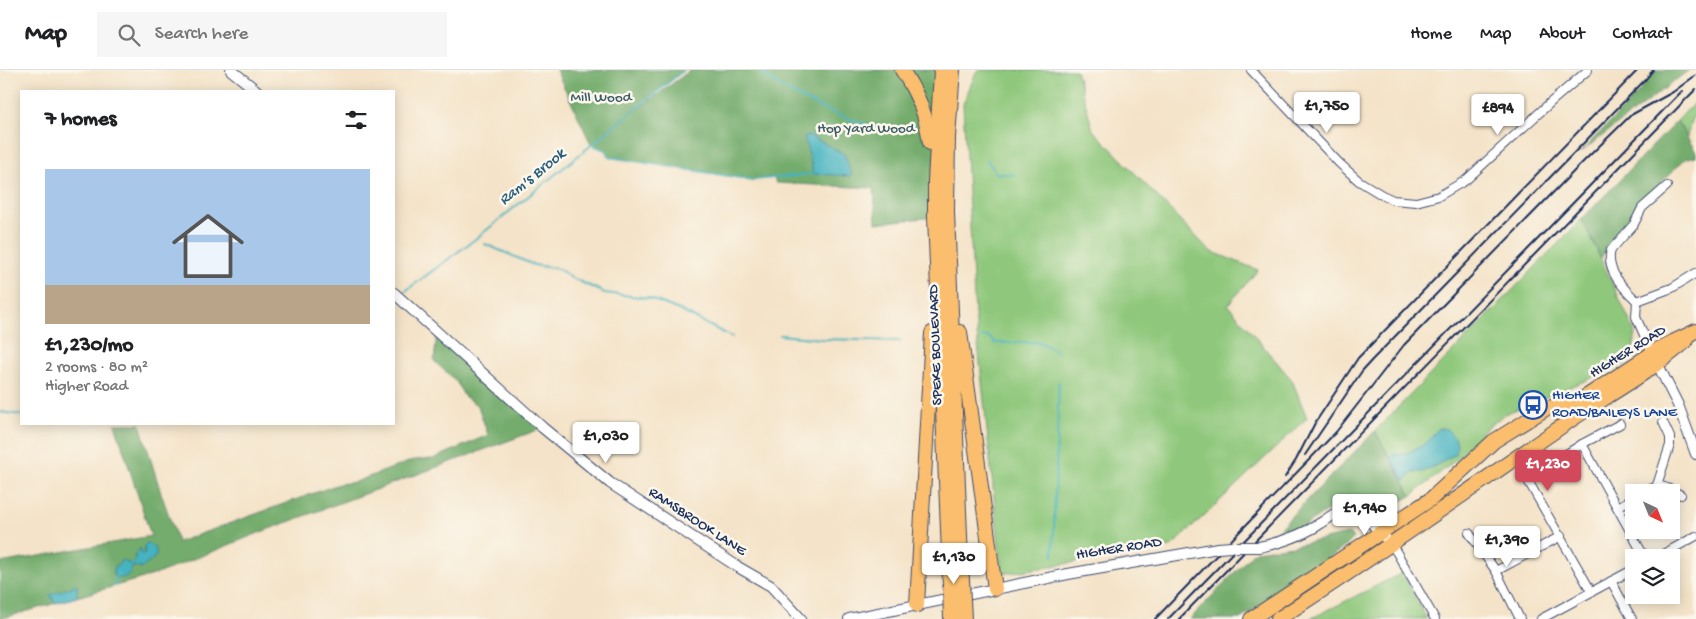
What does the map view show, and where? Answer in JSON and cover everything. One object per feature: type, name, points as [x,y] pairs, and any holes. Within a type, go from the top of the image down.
[{"type":"highway","points":[[902,70],[916,92],[924,114],[935,181]]},
{"type":"highway","name":"SPEKE BOULEVARD","points":[[941,70],[935,181],[936,251],[955,557],[964,619]]},
{"type":"highway","name":"SPEKE BOULEVARD","points":[[951,619],[955,557],[947,212],[948,137],[954,70]]},
{"type":"highway","points":[[947,212],[958,88],[963,70]]},
{"type":"highway","points":[[917,605],[936,251]]},
{"type":"highway","points":[[949,262],[966,371],[995,589]]},
{"type":"highway","name":"HIGHER ROAD","points":[[1278,619],[1391,544],[1696,332]]},
{"type":"highway","name":"HIGHER ROAD","points":[[1251,619],[1431,499],[1494,441],[1547,408],[1574,402],[1655,359]]},
{"type":"street","points":[[230,70],[256,90]]},
{"type":"street","points":[[1250,70],[1351,175],[1382,195],[1404,202],[1432,199],[1456,187],[1588,70]]},
{"type":"street","points":[[1637,301],[1619,284],[1611,264],[1611,250],[1634,224],[1642,208],[1666,186]]},
{"type":"street","points":[[1637,301],[1672,288],[1696,273]]},
{"type":"street","name":"RAMSBROOK LANE","points":[[395,294],[543,428],[610,483],[738,567],[771,586],[801,619]]},
{"type":"street","points":[[1637,301],[1636,317],[1678,405],[1696,454]]},
{"type":"street","points":[[1657,484],[1670,445],[1670,437],[1663,422]]},
{"type":"street","points":[[1591,591],[1527,479],[1582,444],[1620,424]]},
{"type":"street","points":[[1582,444],[1640,549]]},
{"type":"street","points":[[1617,507],[1625,503]]},
{"type":"street","name":"HIGHER ROAD","points":[[849,619],[1068,574],[1218,548],[1259,547],[1278,543],[1298,537],[1335,514],[1345,510],[1354,511],[1368,521],[1391,544]]},
{"type":"street","points":[[1468,533],[1496,571],[1520,619]]},
{"type":"street","points":[[1496,571],[1561,536]]},
{"type":"street","points":[[1672,549],[1696,536]]},
{"type":"street","points":[[1391,544],[1435,619]]},
{"type":"street","points":[[1542,619],[1625,574]]},
{"type":"street","points":[[1611,581],[1632,619]]},
{"type":"green space","name":"Hop Yard Wood","points":[[556,70],[684,70],[605,133],[691,70],[941,70],[935,217],[876,223],[874,188],[776,183],[774,178],[753,180],[610,157],[605,150],[591,144]]},
{"type":"green space","points":[[977,70],[1076,70],[1093,130],[1210,251],[1258,270],[1228,305],[1292,380],[1307,418],[1171,547],[1002,574],[975,315],[963,104]]},
{"type":"green space","points":[[1656,70],[1689,70],[1581,152],[1637,94]]},
{"type":"green space","points":[[1696,101],[1696,115],[1692,118],[1687,137],[1677,121]]},
{"type":"green space","points":[[1677,121],[1696,152],[1696,156],[1685,159],[1640,204],[1627,225],[1609,245],[1601,258],[1582,219]]},
{"type":"green space","points":[[1582,219],[1634,330],[1633,348],[1625,364],[1505,414],[1485,429],[1456,460],[1411,496],[1375,431]],"holes":[[[1440,428],[1443,428],[1442,463],[1421,472],[1412,472],[1407,480],[1403,480],[1392,455],[1404,454],[1423,445]]]},
{"type":"green space","points":[[437,333],[543,428],[261,532],[157,574],[0,619],[0,563],[151,536],[115,425],[140,425],[178,542],[339,484],[355,482],[414,460],[433,459],[488,435],[478,406],[464,396],[456,381],[434,361]]},
{"type":"green space","points":[[1375,431],[1411,496],[1379,512],[1358,503],[1340,505],[1293,533],[1267,541]]},
{"type":"green space","points":[[1348,534],[1353,539],[1347,545],[1240,619],[1190,619],[1255,551],[1293,546]]},
{"type":"green space","points":[[1402,573],[1427,619],[1310,619]]},
{"type":"water","points":[[810,136],[844,154],[852,176],[812,174],[812,166],[804,137]]},
{"type":"water","points":[[1440,428],[1447,429],[1456,441],[1457,447],[1454,455],[1423,472],[1412,472],[1405,481],[1391,458],[1392,455],[1404,454],[1422,445]]},
{"type":"water","points":[[147,543],[154,547],[157,554],[153,559],[142,568],[133,566],[129,574],[123,578],[116,578],[113,574],[114,569],[122,560],[130,564],[135,562],[135,555],[140,548],[141,553],[145,554],[144,546]]},
{"type":"water","points":[[77,584],[77,597],[55,603],[50,595],[70,587]]},
{"type":"waterway","name":"Ram's Brook","points":[[400,295],[478,237],[684,70]]},
{"type":"waterway","points":[[768,70],[762,72],[772,81],[843,117],[879,128],[893,130],[902,130],[915,125]]},
{"type":"waterway","points":[[591,144],[605,150],[610,157],[753,180],[812,174]]},
{"type":"waterway","points":[[987,160],[996,173],[1016,175]]},
{"type":"waterway","points":[[485,244],[534,265],[559,269],[570,277],[605,293],[649,298],[679,310],[732,337]]},
{"type":"waterway","points":[[780,335],[822,339],[901,341]]},
{"type":"waterway","points":[[982,337],[989,337],[995,343],[1040,342],[1058,352]]},
{"type":"waterway","points":[[1053,556],[1059,382]]},
{"type":"waterway","name":"Ram's Brook","points":[[0,412],[20,415]]},
{"type":"waterway","points":[[114,586],[116,578]]},
{"type":"railway","points":[[1285,477],[1315,423],[1358,358],[1638,70]]},
{"type":"railway","points":[[1305,455],[1362,371],[1653,70]]},
{"type":"railway","points":[[1155,619],[1336,432],[1404,345],[1584,161],[1631,115],[1673,92],[1696,75]]},
{"type":"railway","points":[[1179,619],[1696,89]]},
{"type":"railway","points":[[1168,619],[1682,91]]},
{"type":"place","name":"HIGHER ROAD/BAILEYS LANE","points":[[1533,405]]},
{"type":"park label","name":"Mill Wood","points":[[601,98]]}]
